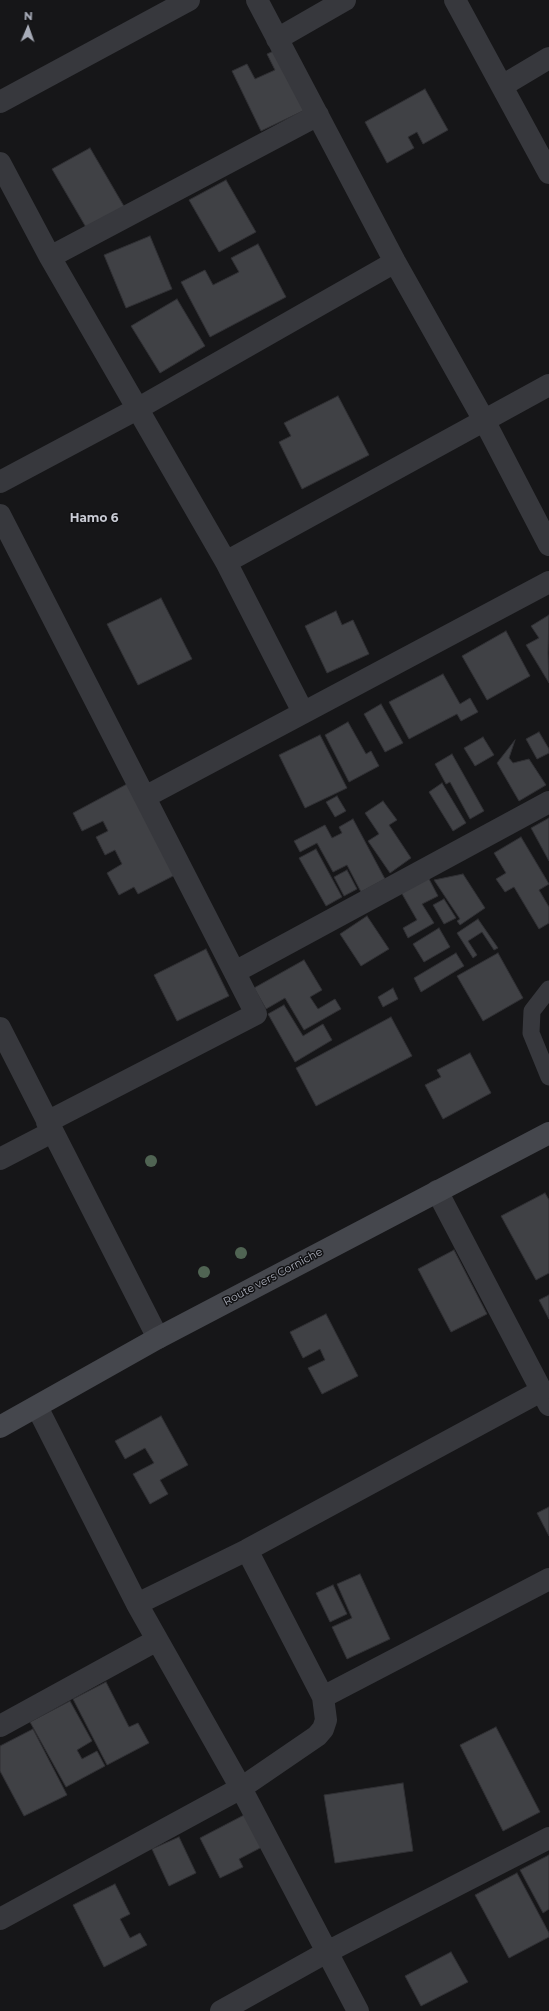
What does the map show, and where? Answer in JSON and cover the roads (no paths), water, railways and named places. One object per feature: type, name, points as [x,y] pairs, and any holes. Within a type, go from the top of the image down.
[{"type":"main road","name":"Route vers Corniche","points":[[0,1426],[37,1407],[158,1338],[549,1133]]},
{"type":"street","points":[[0,102],[189,0]]},
{"type":"street","points":[[256,0],[395,262],[485,422],[549,545]]},
{"type":"street","points":[[278,39],[344,0]]},
{"type":"street","points":[[455,0],[549,173]]},
{"type":"street","points":[[502,86],[549,58]]},
{"type":"street","points":[[50,257],[318,115]]},
{"type":"street","points":[[0,163],[50,257],[226,562],[303,712]]},
{"type":"street","points":[[0,482],[137,410],[395,262]]},
{"type":"street","points":[[226,562],[485,422],[549,385]]},
{"type":"street","points":[[0,515],[256,1014],[49,1127],[0,1159]]},
{"type":"street","points":[[145,797],[549,582]]},
{"type":"street","points":[[235,972],[549,802]]},
{"type":"street","points":[[0,1028],[49,1127],[158,1338]]},
{"type":"street","points":[[137,1604],[247,1550],[545,1398],[437,1192]]},
{"type":"street","points":[[37,1407],[137,1604],[241,1788],[358,2011]]},
{"type":"street","points":[[0,1919],[241,1788],[317,1736],[323,1729],[326,1720],[323,1696],[247,1550]]},
{"type":"street","points":[[323,1696],[549,1579]]},
{"type":"street","points":[[0,1726],[157,1640]]},
{"type":"street","points":[[220,2011],[327,1952],[549,1838]]},
{"type":"lane","points":[[549,989],[532,1011],[531,1033],[549,1077]]},
{"type":"district","name":"Hamo 6","points":[[94,518]]}]
